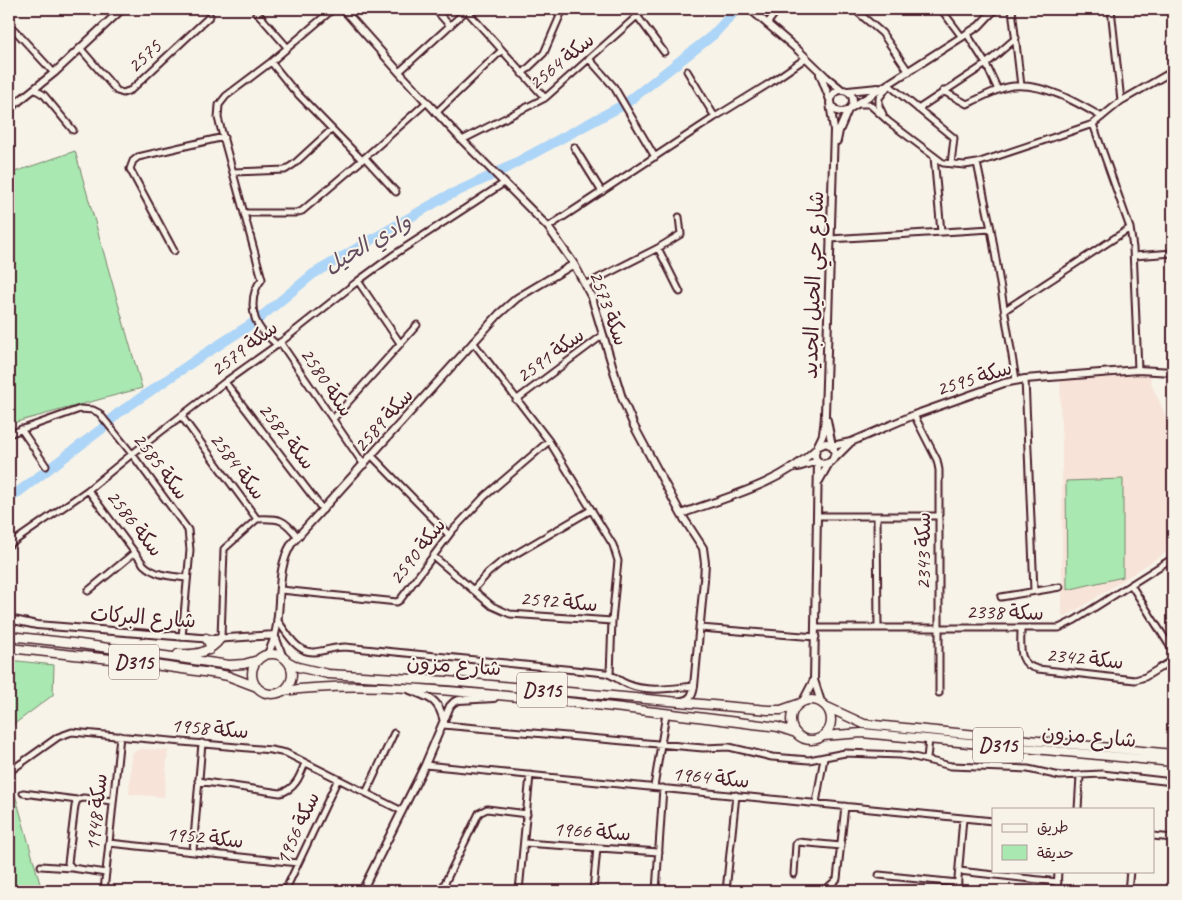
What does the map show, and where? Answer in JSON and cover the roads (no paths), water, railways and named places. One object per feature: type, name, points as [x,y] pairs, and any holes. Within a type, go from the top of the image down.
[{"type":"main road","name":"D315","points":[[9,636],[229,665],[244,664],[273,654],[285,659]]},
{"type":"main road","points":[[206,638],[210,645],[209,650]]},
{"type":"main road","points":[[146,653],[187,655],[209,650],[216,645],[220,638]]},
{"type":"main road","name":"D315","points":[[9,648],[111,659],[218,674],[238,679],[257,687],[266,694],[283,691]]},
{"type":"main road","points":[[283,691],[288,686],[292,675],[291,667],[285,659]]},
{"type":"main road","name":"شارع مزون","points":[[285,659],[298,667],[328,674],[448,680],[768,710],[781,710],[801,702]]},
{"type":"main road","points":[[257,687],[252,676],[258,660]]},
{"type":"main road","name":"شارع مزون","points":[[283,691],[311,687],[406,688],[518,697],[778,726],[796,733]]},
{"type":"main road","name":"D315","points":[[801,702],[815,700],[824,705]]},
{"type":"main road","points":[[796,733],[792,727],[791,714],[801,702]]},
{"type":"main road","points":[[823,736],[830,726],[830,713],[824,705]]},
{"type":"main road","name":"شارع مزون","points":[[824,705],[864,724],[1173,754]]},
{"type":"main road","name":"D315","points":[[796,733],[800,737],[812,740],[823,736]]},
{"type":"main road","name":"شارع مزون","points":[[823,736],[862,733],[1173,762]]},
{"type":"street","points":[[9,109],[54,72],[122,9]]},
{"type":"street","points":[[254,9],[287,47]]},
{"type":"street","points":[[333,9],[271,62],[331,130],[396,192]]},
{"type":"street","name":"سكة 2573","points":[[343,9],[436,113],[548,228],[574,264],[592,298],[622,398],[634,426],[681,514],[702,548],[704,580],[694,686]]},
{"type":"street","points":[[435,9],[450,26]]},
{"type":"street","points":[[522,74],[544,53],[563,9]]},
{"type":"street","name":"سكة 2564","points":[[462,140],[545,98],[590,60],[645,9]]},
{"type":"street","points":[[750,9],[817,69],[845,90],[853,100],[839,131],[834,157]]},
{"type":"street","points":[[767,24],[778,9]]},
{"type":"street","points":[[856,9],[882,33],[909,72]]},
{"type":"street","points":[[940,9],[986,64],[998,90]]},
{"type":"street","points":[[889,85],[870,90],[845,90],[833,93],[830,102],[833,109],[838,112],[849,110],[889,85],[979,26],[995,9]]},
{"type":"street","points":[[1012,9],[1021,86]]},
{"type":"street","points":[[1111,9],[1121,102]]},
{"type":"street","points":[[398,72],[467,10],[545,98]]},
{"type":"street","name":"2575","points":[[80,48],[117,91],[123,92],[131,90],[210,16]]},
{"type":"street","points":[[638,17],[664,52]]},
{"type":"street","points":[[9,24],[54,72]]},
{"type":"street","points":[[918,109],[986,64],[1016,38]]},
{"type":"street","points":[[436,113],[502,50]]},
{"type":"street","points":[[548,228],[715,117],[770,84],[806,58]]},
{"type":"street","points":[[590,60],[614,87],[655,157]]},
{"type":"street","name":"سكة 2580","points":[[271,62],[226,96],[219,105],[218,118],[262,279],[254,292],[254,313],[262,331],[279,344],[333,418],[364,465]]},
{"type":"street","points":[[817,69],[825,84],[830,102],[834,130],[834,157]]},
{"type":"street","points":[[687,71],[715,117]]},
{"type":"street","points":[[856,105],[870,104],[889,122],[943,163],[965,166],[977,164],[1092,124],[1121,102],[1173,71]]},
{"type":"street","points":[[889,85],[954,138],[951,164]]},
{"type":"street","points":[[889,85],[880,95],[878,102],[881,111],[889,122]]},
{"type":"street","points":[[944,91],[967,104],[998,90],[1013,86],[1036,87],[1075,102],[1102,117]]},
{"type":"street","points":[[34,89],[44,96],[73,130]]},
{"type":"street","points":[[244,213],[295,213],[302,210],[427,102]]},
{"type":"street","points":[[1092,124],[1130,228],[1134,256],[1138,370]]},
{"type":"street","points":[[233,172],[284,170],[294,164],[331,130]]},
{"type":"street","points":[[174,251],[130,169],[133,161],[138,157],[224,137]]},
{"type":"street","points":[[574,148],[602,192]]},
{"type":"street","name":"شارع حي الحيل الجديد","points":[[816,448],[822,436],[825,414],[834,157]]},
{"type":"street","points":[[934,157],[941,232]]},
{"type":"street","points":[[977,164],[991,229],[1016,380]]},
{"type":"street","name":"سكة 2579","points":[[9,545],[88,490],[225,382],[279,344],[358,281],[395,254],[504,183]]},
{"type":"street","points":[[585,285],[658,248],[681,234],[679,217]]},
{"type":"street","points":[[1005,310],[1130,228]]},
{"type":"street","points":[[830,239],[991,229]]},
{"type":"street","points":[[658,248],[680,292]]},
{"type":"street","points":[[1134,256],[1173,252]]},
{"type":"street","name":"سكة 2589","points":[[267,655],[275,635],[283,568],[287,551],[499,314],[517,298],[574,264]]},
{"type":"street","points":[[358,281],[400,343]]},
{"type":"street","points":[[333,418],[416,325]]},
{"type":"street","name":"سكة 2591","points":[[516,400],[603,336]]},
{"type":"street","points":[[473,342],[549,441],[613,545],[618,561],[612,621],[610,674]]},
{"type":"street","name":"سكة 2595","points":[[832,446],[851,442],[914,414],[973,392],[1016,380],[1138,370],[1173,372]]},
{"type":"street","points":[[1025,379],[1034,591]]},
{"type":"street","name":"سكة 2582","points":[[225,382],[322,510]]},
{"type":"street","name":"سكة 2585","points":[[9,434],[80,409],[93,410],[99,414],[132,454],[188,530],[190,550],[182,637]]},
{"type":"street","name":"شارع حي الحيل الجديد","points":[[825,414],[832,446]]},
{"type":"street","name":"سكة 2343","points":[[914,414],[937,460],[939,470],[939,693]]},
{"type":"street","name":"سكة 2584","points":[[182,417],[257,519],[275,518],[282,520],[298,537]]},
{"type":"street","points":[[21,429],[46,466]]},
{"type":"street","points":[[830,434],[834,441],[841,444]]},
{"type":"street","name":"سكة 2590","points":[[281,590],[396,602],[403,597],[449,535],[485,496],[549,441]]},
{"type":"street","name":"سكة 2595","points":[[831,461],[851,442]]},
{"type":"street","points":[[792,469],[816,448],[826,443],[832,446],[835,450],[831,461],[817,484]]},
{"type":"street","points":[[816,448],[815,456],[818,461],[814,680],[824,705]]},
{"type":"street","points":[[372,456],[449,535]]},
{"type":"street","points":[[681,514],[756,486],[792,469],[818,461],[822,463],[831,461]]},
{"type":"street","points":[[807,464],[812,466],[817,474]]},
{"type":"street","name":"سكة 2586","points":[[88,490],[144,565],[160,575],[187,578]]},
{"type":"street","points":[[474,589],[500,563],[591,510]]},
{"type":"street","points":[[817,516],[938,516]]},
{"type":"street","points":[[877,516],[878,628]]},
{"type":"street","points":[[220,638],[224,549],[257,519]]},
{"type":"street","points":[[88,591],[134,553]]},
{"type":"street","name":"سكة 2592","points":[[433,556],[492,606],[510,614],[612,621]]},
{"type":"street","name":"سكة 2338","points":[[816,628],[1052,629],[1064,626],[1173,558]]},
{"type":"street","points":[[1131,585],[1173,651]]},
{"type":"street","points":[[1001,597],[1060,587]]},
{"type":"street","name":"شارع البركات","points":[[9,619],[37,626],[182,637],[220,638],[275,635]]},
{"type":"street","points":[[277,620],[294,642],[305,651],[313,652],[332,648],[345,648],[610,674],[626,684],[641,688],[666,689],[694,686]]},
{"type":"street","points":[[700,628],[816,637]]},
{"type":"street","name":"سكة 2342","points":[[1021,629],[1021,653],[1025,663],[1032,668],[1135,680],[1145,677],[1173,660]]},
{"type":"street","name":"سكة 2589","points":[[275,635],[277,644],[285,659]]},
{"type":"street","points":[[801,702],[814,680]]},
{"type":"street","points":[[668,702],[686,701],[692,696],[694,686]]},
{"type":"street","points":[[694,686],[700,702],[712,706]]},
{"type":"street","points":[[406,688],[431,698],[441,711],[444,724]]},
{"type":"street","points":[[362,891],[425,765],[450,706],[459,700],[518,697]]},
{"type":"street","points":[[654,787],[666,714]]},
{"type":"street","points":[[444,724],[703,748],[729,747],[779,758],[809,760],[845,753],[900,755],[927,759],[951,766],[1028,769],[1056,776],[1102,774],[1173,782]]},
{"type":"street","name":"سكة 1958","points":[[13,768],[58,737],[67,733],[279,751],[402,811]]},
{"type":"street","points":[[366,793],[394,733]]},
{"type":"street","name":"سكة 1948","points":[[104,891],[120,736]]},
{"type":"street","points":[[927,759],[930,739]]},
{"type":"street","points":[[192,851],[202,743]]},
{"type":"street","points":[[816,803],[824,758]]},
{"type":"street","points":[[198,781],[280,793],[285,792],[296,784],[305,763]]},
{"type":"street","name":"سكة 1964","points":[[425,765],[992,821]]},
{"type":"street","points":[[519,891],[530,775]]},
{"type":"street","points":[[1078,808],[1080,776]]},
{"type":"street","name":"سكة 1956","points":[[285,891],[338,779]]},
{"type":"street","points":[[656,891],[664,788]]},
{"type":"street","points":[[23,793],[77,800],[83,798],[113,801]]},
{"type":"street","points":[[726,891],[736,795]]},
{"type":"street","points":[[72,868],[68,864],[77,800]]},
{"type":"street","points":[[824,891],[837,880],[845,806]]},
{"type":"street","points":[[441,891],[479,813],[487,809],[527,814]]},
{"type":"street","points":[[957,891],[963,818]]},
{"type":"street","points":[[1154,836],[1173,838]]},
{"type":"street","points":[[794,874],[796,844],[798,842],[841,846]]},
{"type":"street","name":"سكة 1952","points":[[109,843],[298,863]]},
{"type":"street","name":"سكة 1966","points":[[524,843],[659,852]]},
{"type":"street","points":[[593,891],[597,848]]},
{"type":"street","points":[[41,866],[106,873]]},
{"type":"street","points":[[959,871],[1058,882]]},
{"type":"street","points":[[1057,891],[1058,872]]},
{"type":"street","points":[[1128,891],[1130,872]]},
{"type":"street","points":[[879,875],[958,883]]},
{"type":"waterway","name":"وادي الحيل","points":[[9,499],[103,428],[117,414],[256,321],[313,274],[445,197],[495,174],[625,104],[713,35],[737,9]]}]
